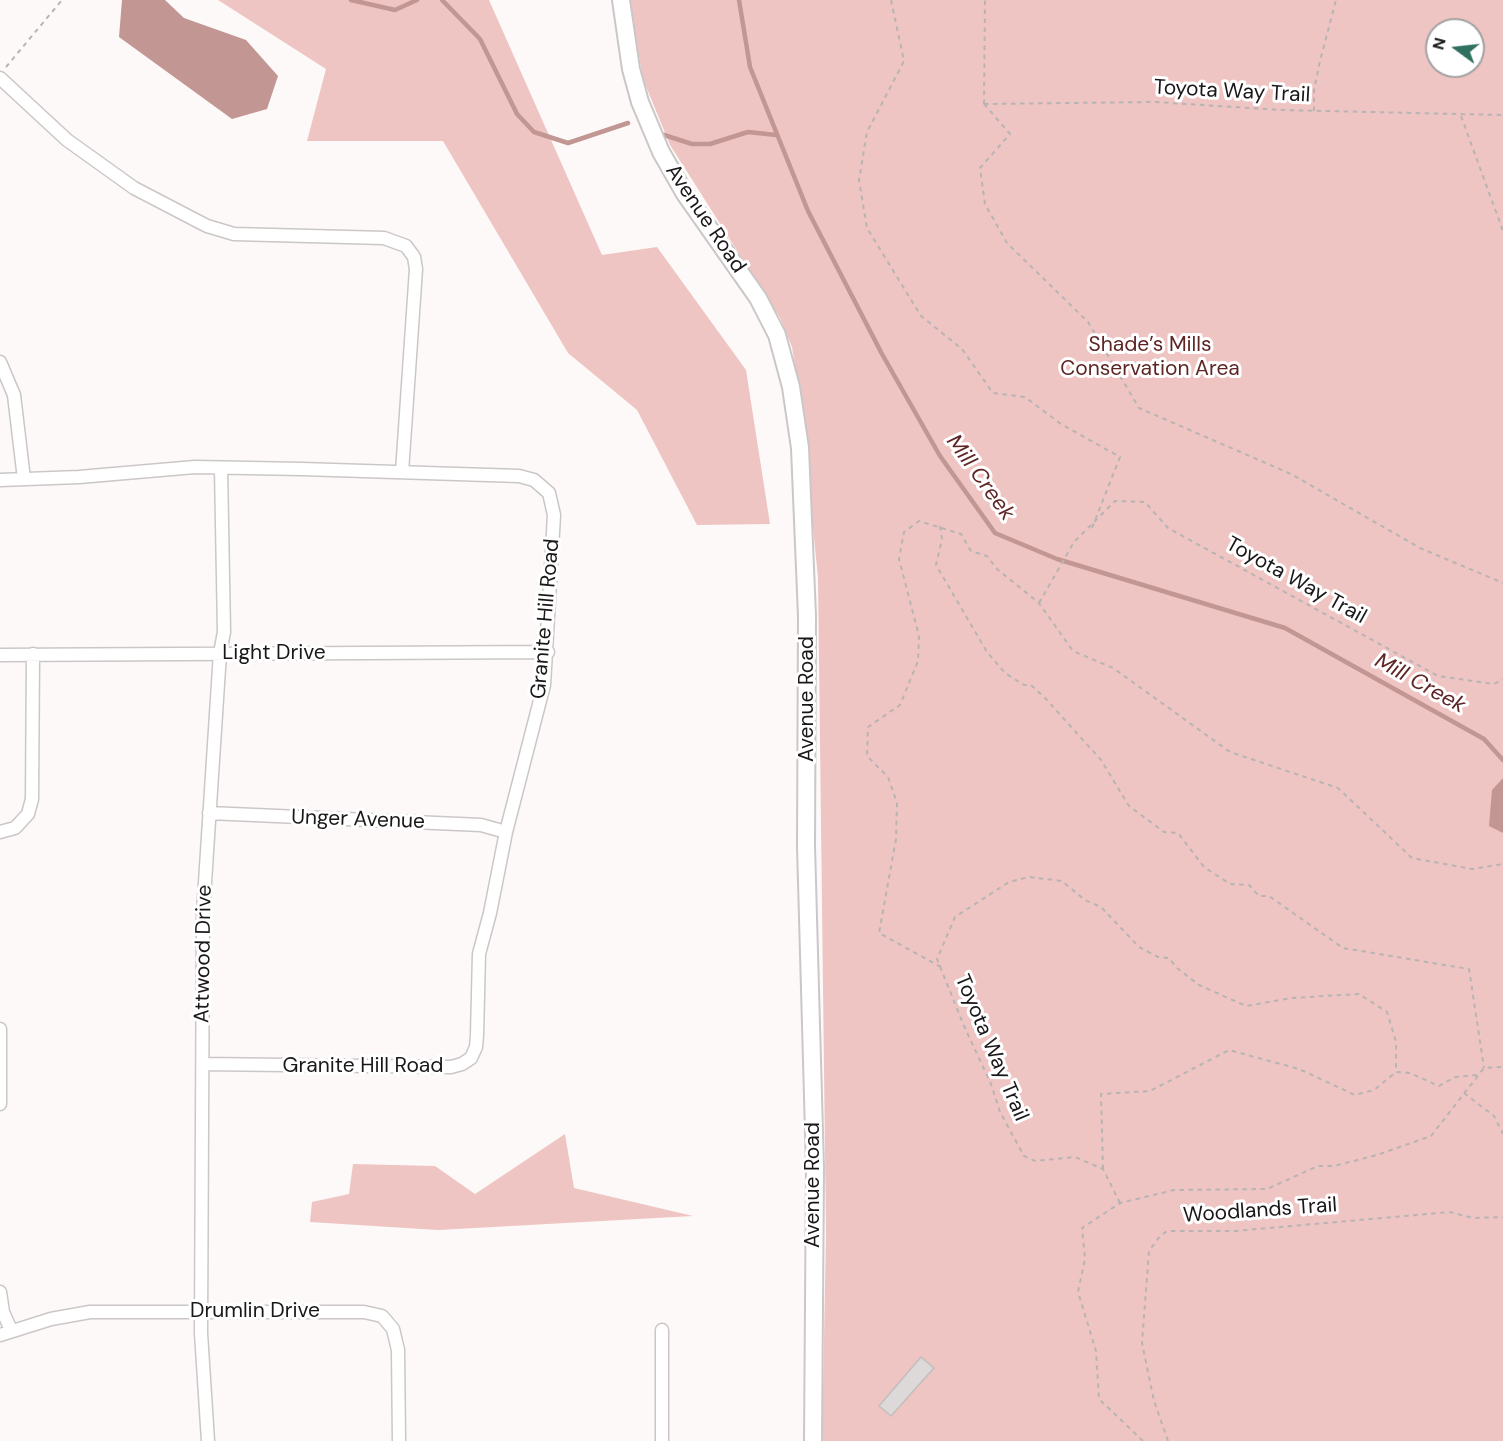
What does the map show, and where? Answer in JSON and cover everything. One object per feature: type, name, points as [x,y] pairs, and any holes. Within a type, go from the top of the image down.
[{"type":"street","name":"Avenue Road","points":[[621,0],[631,69],[648,122],[661,152],[685,194],[758,298],[777,335],[791,387],[798,438],[804,502],[807,616],[806,846],[815,1168],[813,1441]]},
{"type":"street","points":[[2,73],[67,140],[134,188],[207,226],[234,234],[384,238],[406,246],[414,256],[416,268],[402,472]]},
{"type":"street","points":[[0,362],[14,395],[24,480]]},
{"type":"street","name":"Granite Hill Road","points":[[0,480],[195,467],[519,477],[534,480],[549,493],[554,515],[548,652],[536,721],[506,832],[490,913],[479,954],[476,1047],[471,1058],[462,1064],[439,1067],[203,1064]]},
{"type":"street","name":"Attwood Drive","points":[[207,1441],[201,1311],[203,913],[220,653],[224,632],[221,468]]},
{"type":"street","name":"Light Drive","points":[[0,655],[548,652]]},
{"type":"street","points":[[0,832],[15,828],[28,814],[32,799],[33,654]]},
{"type":"street","name":"Unger Avenue","points":[[209,813],[481,825],[506,832]]},
{"type":"street","points":[[0,1029],[0,1104]]},
{"type":"street","points":[[0,1292],[6,1332]]},
{"type":"street","name":"Drumlin Drive","points":[[6,1332],[51,1319],[90,1312],[364,1311],[382,1316],[393,1329],[398,1350],[399,1441]]},
{"type":"street","points":[[662,1330],[662,1441]]},
{"type":"path","points":[[2,73],[62,0]]},
{"type":"path","name":"Toyota Way Trail","points":[[891,0],[904,61],[867,132],[859,180],[867,228],[921,316],[962,350],[993,393],[1025,396],[1060,424],[1120,457],[1092,528]]},
{"type":"path","points":[[985,0],[984,104],[1010,134],[980,168],[985,204],[1007,243],[1088,322],[1139,408],[1291,474],[1420,548],[1503,582]]},
{"type":"path","points":[[1314,111],[1314,90],[1320,61],[1336,9],[1336,0]]},
{"type":"path","name":"Toyota Way Trail","points":[[984,104],[1155,102],[1314,111],[1461,116],[1503,115]]},
{"type":"path","points":[[1461,116],[1503,231]]},
{"type":"path","name":"Toyota Way Trail","points":[[1039,603],[1067,552],[1115,501],[1145,502],[1168,528],[1438,676],[1494,684],[1503,679]]},
{"type":"path","name":"Toyota Way Trail","points":[[940,526],[920,521],[904,532],[898,558],[919,636],[918,661],[900,705],[868,727],[867,756],[888,777],[897,803],[896,839],[879,933],[941,967],[991,1084],[1000,1112],[1024,1156],[1035,1161],[1075,1157],[1103,1169]]},
{"type":"path","points":[[1484,1068],[1469,969],[1343,948],[1269,896],[1259,896],[1249,885],[1230,884],[1204,867],[1178,834],[1164,832],[1129,806],[1101,760],[1046,699],[1031,685],[1024,685],[1005,673],[987,652],[936,565],[942,539],[940,526],[961,534],[971,551],[987,556],[996,569],[1039,603],[1073,651],[1113,668],[1230,752],[1338,788],[1412,858],[1472,869],[1503,864]]},
{"type":"path","points":[[941,967],[937,958],[955,917],[1009,882],[1029,877],[1062,881],[1085,900],[1101,908],[1139,947],[1158,957],[1169,958],[1177,968],[1199,985],[1246,1006],[1291,998],[1359,994],[1387,1011],[1396,1042],[1396,1072]]},
{"type":"path","points":[[1120,1203],[1103,1169],[1101,1094],[1150,1091],[1229,1050],[1299,1069],[1355,1095],[1374,1090],[1396,1072],[1410,1073],[1439,1086],[1455,1077],[1478,1075]]},
{"type":"path","points":[[1143,1441],[1099,1399],[1096,1351],[1078,1292],[1085,1259],[1082,1228],[1120,1203],[1173,1190],[1267,1189],[1318,1166],[1334,1166],[1377,1155],[1431,1136],[1484,1068],[1503,1067]]},
{"type":"path","points":[[1464,1093],[1494,1116],[1503,1134]]},
{"type":"path","name":"Woodlands Trail","points":[[1168,1441],[1154,1401],[1142,1343],[1149,1251],[1167,1231],[1235,1231],[1450,1212],[1473,1218],[1503,1217]]},
{"type":"green space","points":[[218,0],[489,0],[602,255],[657,247],[746,370],[770,524],[697,525],[637,410],[568,353],[443,141],[307,141],[326,69]]},
{"type":"green space","name":"Shade’s Mills Conservation Area","points":[[629,0],[1503,0],[1503,1441],[822,1441],[826,1234],[818,578],[801,406],[792,347],[780,318],[670,145],[643,79]]},
{"type":"green space","points":[[565,1134],[574,1188],[693,1216],[438,1230],[310,1222],[312,1202],[349,1194],[353,1164],[435,1166],[475,1194]]},
{"type":"shaded area","points":[[122,0],[165,0],[184,18],[246,40],[278,76],[267,109],[232,119],[119,37]]},
{"type":"shaded area","points":[[1503,778],[1503,833],[1489,826],[1492,790]]},
{"type":"building","points":[[921,1357],[934,1368],[891,1416],[879,1406]]},
{"type":"waterway","points":[[351,0],[395,10],[417,0]]},
{"type":"waterway","points":[[442,0],[480,39],[517,114],[534,132],[568,143],[628,123]]},
{"type":"waterway","name":"Mill Creek","points":[[739,0],[750,67],[808,211],[882,354],[940,456],[995,533],[1057,559],[1285,628],[1484,739],[1503,760]]},
{"type":"waterway","points":[[661,134],[692,144],[710,144],[748,132],[776,135]]}]
